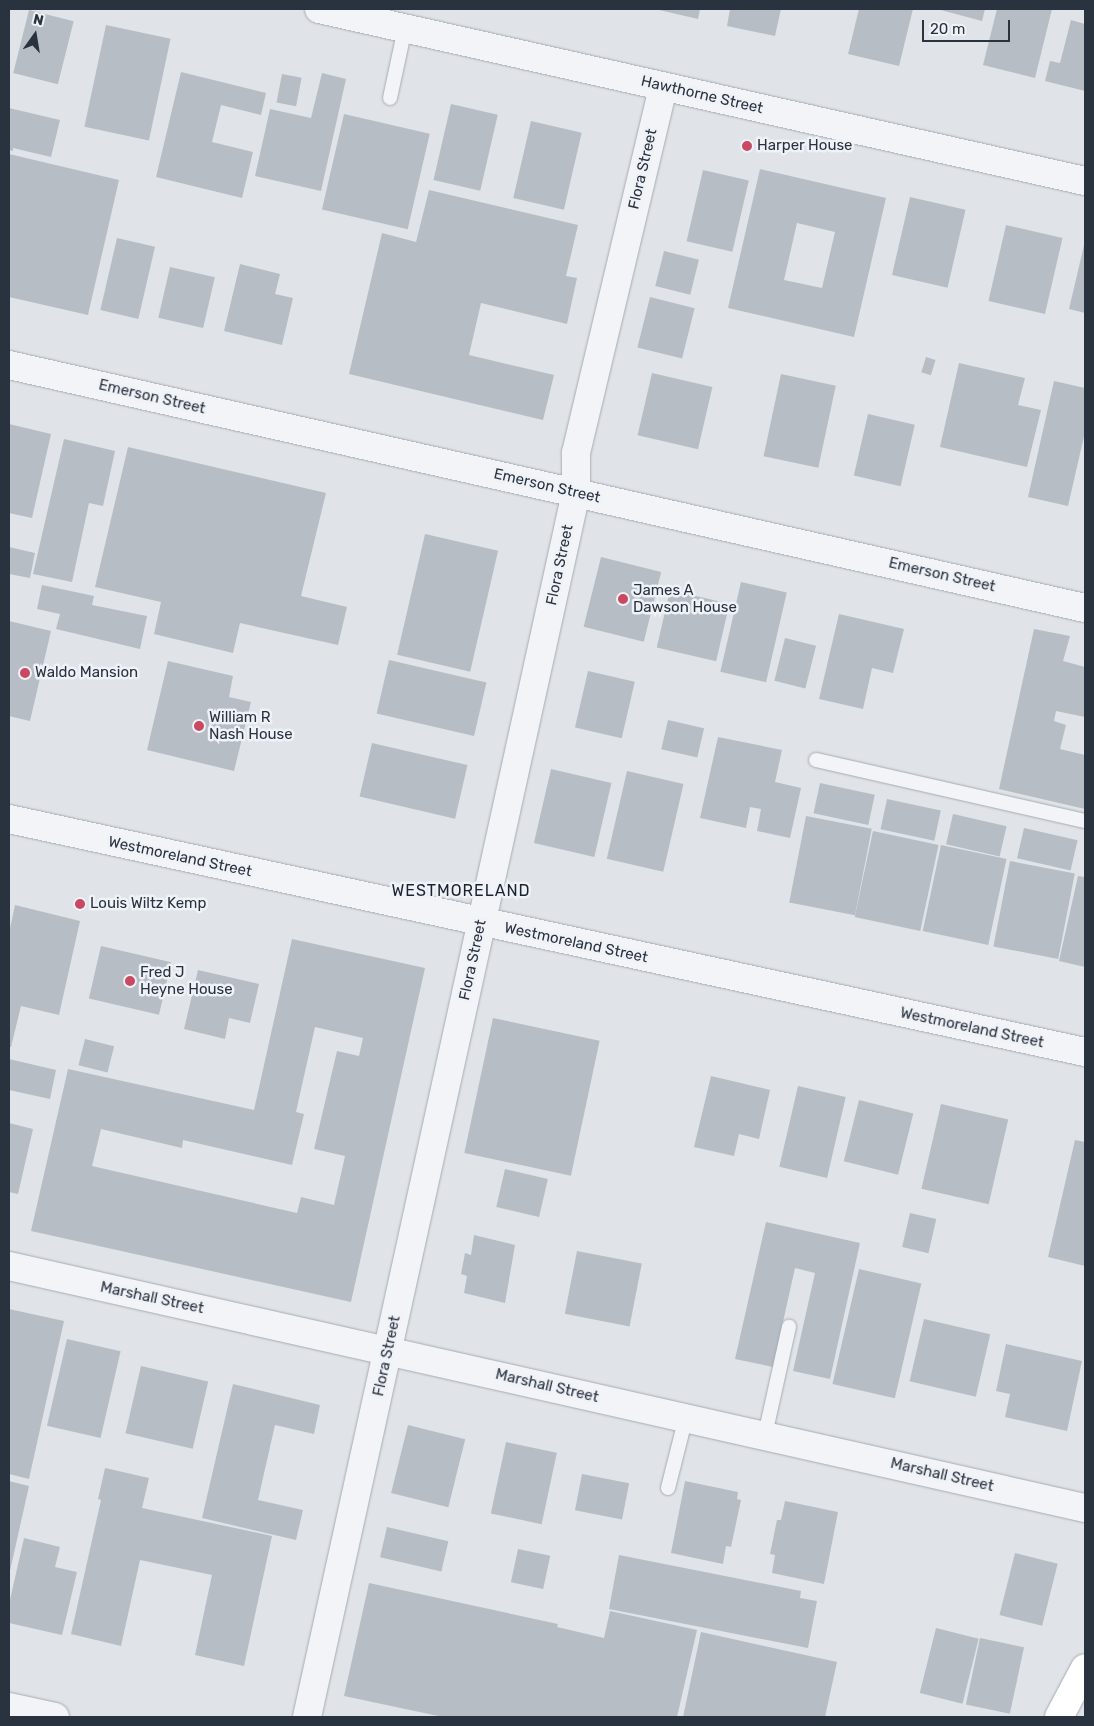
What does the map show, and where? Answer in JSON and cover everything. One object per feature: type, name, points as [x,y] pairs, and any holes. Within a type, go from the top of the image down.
[{"type":"highway","points":[[1059,1717],[1085,1668]]},
{"type":"street","name":"Hawthorne Street","points":[[319,9],[1085,181]]},
{"type":"street","name":"Flora Street","points":[[308,1717],[576,492],[576,453],[663,87]]},
{"type":"street","name":"Emerson Street","points":[[9,365],[1085,608]]},
{"type":"street","name":"Westmoreland Street","points":[[9,819],[1085,1052]]},
{"type":"street","name":"Marshall Street","points":[[9,1266],[1085,1508]]},
{"type":"lane","points":[[390,98],[405,28]]},
{"type":"lane","points":[[816,760],[1085,821]]},
{"type":"lane","points":[[765,1435],[790,1327]]},
{"type":"lane","points":[[668,1488],[686,1417]]},
{"type":"building","points":[[655,9],[700,9],[698,19]]},
{"type":"building","points":[[730,9],[781,9],[775,36],[727,26]]},
{"type":"building","points":[[859,9],[913,9],[899,66],[848,54]]},
{"type":"building","points":[[937,9],[985,9],[982,21]]},
{"type":"building","points":[[997,9],[1052,9],[1035,78],[983,65]]},
{"type":"building","points":[[29,10],[74,21],[58,84],[13,73]]},
{"type":"building","points":[[1071,20],[1085,24],[1085,91],[1045,81],[1050,61],[1060,63]]},
{"type":"building","points":[[106,25],[171,39],[149,140],[84,127]]},
{"type":"building","points":[[181,72],[266,93],[261,115],[221,105],[212,142],[253,152],[242,198],[156,177]]},
{"type":"building","points":[[322,73],[346,79],[321,191],[255,176],[270,109],[311,118]]},
{"type":"building","points":[[282,74],[302,78],[296,106],[276,102]]},
{"type":"building","points":[[451,104],[498,115],[480,191],[433,180]]},
{"type":"building","points":[[9,108],[60,120],[51,157],[13,148],[13,151],[9,150]]},
{"type":"building","points":[[344,114],[430,134],[408,229],[322,209]]},
{"type":"building","points":[[531,121],[582,133],[564,210],[513,198]]},
{"type":"building","points":[[9,154],[119,180],[88,315],[9,297]]},
{"type":"building","points":[[760,169],[886,198],[854,337],[728,308]],"holes":[[[797,223],[835,232],[822,288],[784,280]]]},
{"type":"building","points":[[703,170],[749,181],[732,252],[687,241]]},
{"type":"building","points":[[429,190],[578,225],[566,276],[577,278],[567,324],[481,303],[469,355],[554,375],[543,420],[349,374],[382,233],[416,242]]},
{"type":"building","points":[[910,197],[966,210],[948,288],[892,275]]},
{"type":"building","points":[[1006,225],[1063,238],[1045,314],[988,301]]},
{"type":"building","points":[[117,238],[155,247],[138,319],[100,310]]},
{"type":"building","points":[[1085,241],[1085,313],[1069,309]]},
{"type":"building","points":[[664,251],[699,260],[690,295],[655,286]]},
{"type":"building","points":[[240,264],[280,274],[275,294],[293,298],[282,345],[224,331]]},
{"type":"building","points":[[170,267],[215,277],[203,328],[158,318]]},
{"type":"building","points":[[650,297],[695,308],[682,359],[637,347]]},
{"type":"building","points":[[926,357],[936,360],[931,375],[921,372]]},
{"type":"building","points":[[959,363],[1025,378],[1018,405],[1041,410],[1027,467],[940,447]]},
{"type":"building","points":[[652,373],[712,387],[698,449],[638,435]]},
{"type":"building","points":[[781,374],[836,386],[818,468],[764,456]]},
{"type":"building","points":[[1054,381],[1085,388],[1085,432],[1068,506],[1028,497]]},
{"type":"building","points":[[868,414],[915,425],[901,486],[854,475]]},
{"type":"building","points":[[9,424],[51,434],[32,518],[9,513]]},
{"type":"building","points":[[64,439],[115,451],[103,506],[89,503],[72,582],[33,574]]},
{"type":"building","points":[[128,447],[326,493],[301,596],[347,607],[338,645],[240,623],[233,653],[154,634],[161,602],[95,587]]},
{"type":"building","points":[[425,534],[498,551],[470,672],[397,655]]},
{"type":"building","points":[[9,547],[35,553],[30,578],[9,574]]},
{"type":"building","name":"James A Dawson House","points":[[601,557],[661,572],[644,642],[584,627]]},
{"type":"building","points":[[741,582],[787,593],[766,682],[720,672]]},
{"type":"building","points":[[42,585],[94,596],[92,605],[147,616],[140,649],[56,629],[60,614],[37,609]]},
{"type":"building","points":[[670,590],[729,604],[716,661],[657,647]]},
{"type":"building","points":[[839,614],[904,629],[893,673],[872,668],[863,709],[819,699]]},
{"type":"building","name":"Waldo Mansion","points":[[9,621],[51,631],[30,721],[9,716]]},
{"type":"building","points":[[1034,629],[1070,636],[1063,661],[1085,667],[1085,717],[1056,711],[1054,721],[1066,725],[1060,749],[1085,755],[1085,809],[999,789]]},
{"type":"building","points":[[785,638],[816,646],[805,688],[774,681]]},
{"type":"building","points":[[389,660],[486,682],[474,736],[377,714]]},
{"type":"building","name":"William R Nash House","points":[[168,661],[233,676],[229,697],[251,702],[234,771],[147,750]]},
{"type":"building","points":[[588,671],[635,682],[622,738],[575,728]]},
{"type":"building","points":[[668,720],[704,728],[697,758],[661,749]]},
{"type":"building","points":[[718,737],[782,750],[775,782],[801,788],[790,838],[757,831],[761,809],[750,807],[746,828],[700,818]]},
{"type":"building","points":[[372,743],[467,765],[455,819],[360,797]]},
{"type":"building","points":[[551,769],[611,783],[594,857],[534,843]]},
{"type":"building","points":[[627,771],[684,784],[663,872],[607,859]]},
{"type":"building","points":[[820,783],[875,795],[868,825],[814,813]]},
{"type":"building","points":[[887,799],[941,810],[934,841],[881,829]]},
{"type":"building","points":[[953,814],[1007,826],[1000,857],[946,844]]},
{"type":"building","points":[[806,816],[872,829],[855,915],[789,902]]},
{"type":"building","points":[[1024,828],[1078,840],[1071,871],[1017,858]]},
{"type":"building","points":[[873,831],[939,845],[920,931],[855,917]]},
{"type":"building","points":[[941,845],[1007,859],[988,945],[923,931]]},
{"type":"building","points":[[1010,861],[1075,874],[1058,959],[993,946]]},
{"type":"building","points":[[1078,876],[1085,877],[1085,967],[1059,961]]},
{"type":"building","points":[[15,905],[80,921],[59,1015],[21,1006],[11,1047],[9,1047],[9,933]]},
{"type":"building","points":[[292,939],[425,968],[351,1302],[31,1231],[68,1069],[254,1110]],"holes":[[[315,1027],[363,1038],[359,1056],[337,1051],[314,1149],[345,1156],[334,1205],[301,1197],[297,1213],[92,1166],[101,1129],[182,1148],[183,1140],[292,1165],[304,1114],[296,1112]]]},
{"type":"building","name":"Fred J Heyne House","points":[[101,946],[171,962],[159,1015],[89,999]]},
{"type":"building","points":[[198,970],[259,984],[250,1023],[229,1018],[225,1039],[184,1029]]},
{"type":"building","points":[[493,1018],[600,1041],[571,1176],[464,1153]]},
{"type":"building","points":[[85,1039],[114,1046],[108,1072],[78,1065]]},
{"type":"building","points":[[9,1059],[56,1070],[50,1099],[9,1090]]},
{"type":"building","points":[[711,1076],[770,1090],[759,1139],[739,1134],[734,1156],[694,1147]]},
{"type":"building","points":[[798,1086],[846,1097],[827,1178],[779,1167]]},
{"type":"building","points":[[859,1100],[913,1114],[898,1175],[844,1161]]},
{"type":"building","points":[[941,1104],[1008,1120],[989,1204],[921,1189]]},
{"type":"building","points":[[9,1123],[33,1129],[18,1194],[9,1192]]},
{"type":"building","points":[[1075,1140],[1085,1142],[1085,1266],[1048,1257]]},
{"type":"building","points":[[505,1169],[548,1179],[539,1217],[496,1207]]},
{"type":"building","points":[[910,1213],[936,1219],[928,1253],[902,1247]]},
{"type":"building","points":[[766,1222],[860,1243],[830,1379],[793,1371],[815,1273],[795,1268],[773,1367],[735,1359]]},
{"type":"building","points":[[474,1235],[515,1245],[505,1303],[464,1293],[467,1276],[461,1274],[465,1253],[471,1255]]},
{"type":"building","points":[[577,1251],[642,1264],[630,1326],[565,1314]]},
{"type":"building","points":[[859,1269],[921,1283],[895,1398],[832,1384]]},
{"type":"building","points":[[9,1309],[64,1321],[29,1479],[9,1474]]},
{"type":"building","points":[[924,1319],[990,1334],[976,1397],[910,1381]]},
{"type":"building","points":[[67,1339],[121,1351],[101,1438],[47,1426]]},
{"type":"building","points":[[1006,1344],[1082,1361],[1067,1431],[1005,1417],[1010,1394],[996,1391]]},
{"type":"building","points":[[141,1366],[208,1382],[193,1449],[125,1433]]},
{"type":"building","points":[[233,1384],[320,1405],[314,1434],[275,1425],[258,1500],[303,1510],[296,1540],[202,1518]]},
{"type":"building","points":[[408,1425],[465,1439],[448,1507],[391,1493]]},
{"type":"building","points":[[506,1442],[557,1453],[542,1524],[491,1513]]},
{"type":"building","points":[[105,1468],[149,1478],[142,1508],[272,1536],[244,1666],[195,1655],[212,1575],[140,1560],[121,1646],[71,1634],[101,1500],[98,1499]]},
{"type":"building","points":[[582,1474],[629,1483],[622,1519],[575,1510]]},
{"type":"building","points":[[9,1481],[29,1486],[10,1571],[9,1570]]},
{"type":"building","points":[[685,1481],[738,1492],[737,1499],[741,1500],[731,1547],[726,1546],[723,1564],[671,1553]]},
{"type":"building","points":[[785,1501],[838,1512],[824,1584],[772,1573],[775,1555],[770,1554],[777,1520],[781,1520]]},
{"type":"building","points":[[387,1527],[448,1541],[441,1571],[380,1557]]},
{"type":"building","points":[[24,1538],[60,1547],[55,1567],[77,1572],[62,1635],[9,1623],[9,1604]]},
{"type":"building","points":[[518,1549],[550,1556],[543,1589],[511,1582]]},
{"type":"building","points":[[1015,1553],[1058,1564],[1042,1626],[1000,1615]]},
{"type":"building","points":[[619,1555],[801,1591],[800,1598],[817,1601],[808,1648],[609,1609]]},
{"type":"building","points":[[369,1583],[558,1624],[557,1627],[604,1638],[610,1611],[697,1630],[677,1717],[443,1717],[344,1696]]},
{"type":"building","points":[[936,1628],[979,1639],[962,1704],[920,1693]]},
{"type":"building","points":[[701,1632],[837,1662],[825,1717],[683,1717]]},
{"type":"building","points":[[980,1638],[1024,1647],[1010,1714],[966,1705]]},
{"type":"place","name":"Harper House","points":[[747,146]]},
{"type":"place","name":"James A Dawson House","points":[[623,599]]},
{"type":"place","name":"Waldo Mansion","points":[[25,673]]},
{"type":"place","name":"William R Nash House","points":[[199,726]]},
{"type":"place","name":"Louis Wiltz Kemp","points":[[80,904]]},
{"type":"place","name":"Fred J Heyne House","points":[[130,981]]},
{"type":"district","name":"WESTMORELAND","points":[[461,891]]}]
